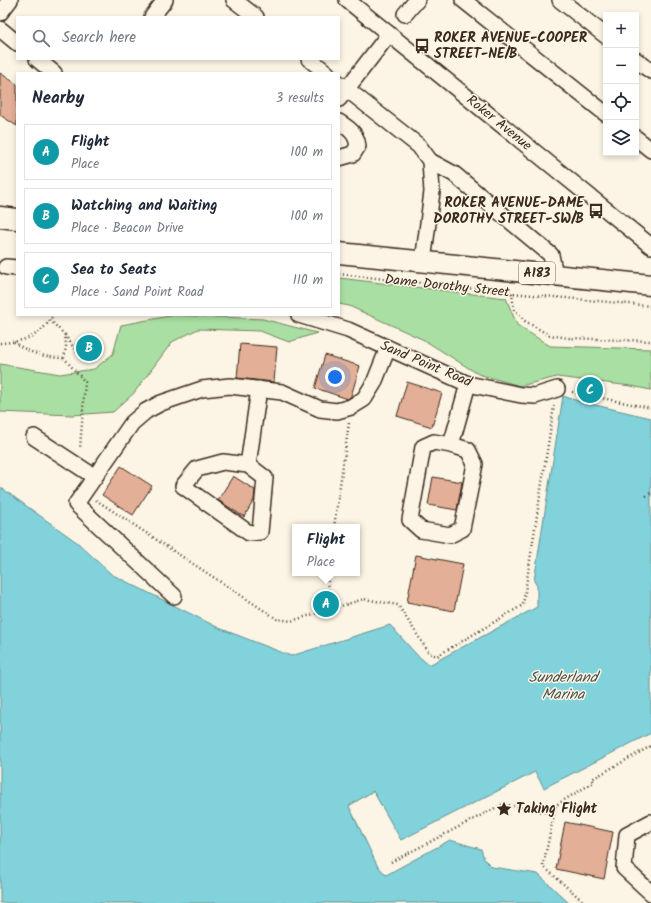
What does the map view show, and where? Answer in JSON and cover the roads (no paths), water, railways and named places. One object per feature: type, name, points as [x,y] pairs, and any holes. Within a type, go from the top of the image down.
[{"type":"main road","points":[[0,217],[16,219]]},
{"type":"main road","name":"Dame Dorothy Street","points":[[340,253],[423,262]]},
{"type":"main road","name":"A183","points":[[423,262],[651,285]]},
{"type":"street","points":[[0,13],[10,0]]},
{"type":"street","points":[[153,16],[165,0]]},
{"type":"street","points":[[234,0],[255,16]]},
{"type":"street","name":"Roker Avenue","points":[[347,0],[651,246]]},
{"type":"street","points":[[405,14],[417,0]]},
{"type":"street","points":[[463,0],[603,112]]},
{"type":"street","points":[[560,0],[603,34]]},
{"type":"street","points":[[0,29],[16,42]]},
{"type":"street","points":[[389,34],[342,90],[419,146],[430,161],[454,174],[551,255],[555,275]]},
{"type":"street","points":[[38,60],[53,72]]},
{"type":"street","points":[[310,60],[326,72]]},
{"type":"street","points":[[639,62],[651,71]]},
{"type":"street","points":[[340,123],[349,128],[356,137],[358,146],[353,154],[340,158]]},
{"type":"street","points":[[639,140],[651,150]]},
{"type":"street","points":[[423,262],[432,192],[430,161]]},
{"type":"street","name":"Sand Point Road","points":[[302,316],[348,330],[468,384],[521,395],[534,396],[556,389]]},
{"type":"street","points":[[174,596],[76,504],[132,422],[146,411],[161,403],[202,389],[230,386],[282,392],[320,409],[337,411],[351,407],[364,399],[374,383],[388,348]]},
{"type":"street","points":[[451,445],[468,384]]},
{"type":"street","points":[[248,465],[259,389]]},
{"type":"street","points":[[34,437],[95,477]]},
{"type":"street","points":[[434,442],[451,445],[468,450],[475,464],[462,529],[450,535],[421,530],[410,520],[423,447],[434,442]]},
{"type":"street","points":[[223,462],[248,465],[265,478],[260,532],[249,533],[183,486],[197,469],[223,462]]},
{"type":"street","points":[[651,822],[627,836],[624,868],[651,893]]},
{"type":"water","name":"Sunderland Marina","points":[[563,396],[578,401],[651,418],[651,733],[544,788],[535,772],[401,840],[373,791],[349,806],[377,865],[386,875],[450,840],[481,849],[484,859],[492,867],[538,874],[569,903],[0,903],[0,487],[78,543],[111,574],[219,628],[291,656],[390,625],[416,654],[429,665],[537,607],[537,586],[534,581]]},
{"type":"place","name":"ROKER AVENUE-COOPER STREET-NE/B","points":[[422,46]]},
{"type":"place","name":"ROKER AVENUE-DAME DOROTHY STREET-SW/B","points":[[596,211]]},
{"type":"place","name":"Watching and Waiting","points":[[89,348]]},
{"type":"place","name":"Sea to Seats","points":[[590,390]]},
{"type":"place","name":"Flight","points":[[326,604]]},
{"type":"place","name":"Taking Flight","points":[[504,809]]}]
